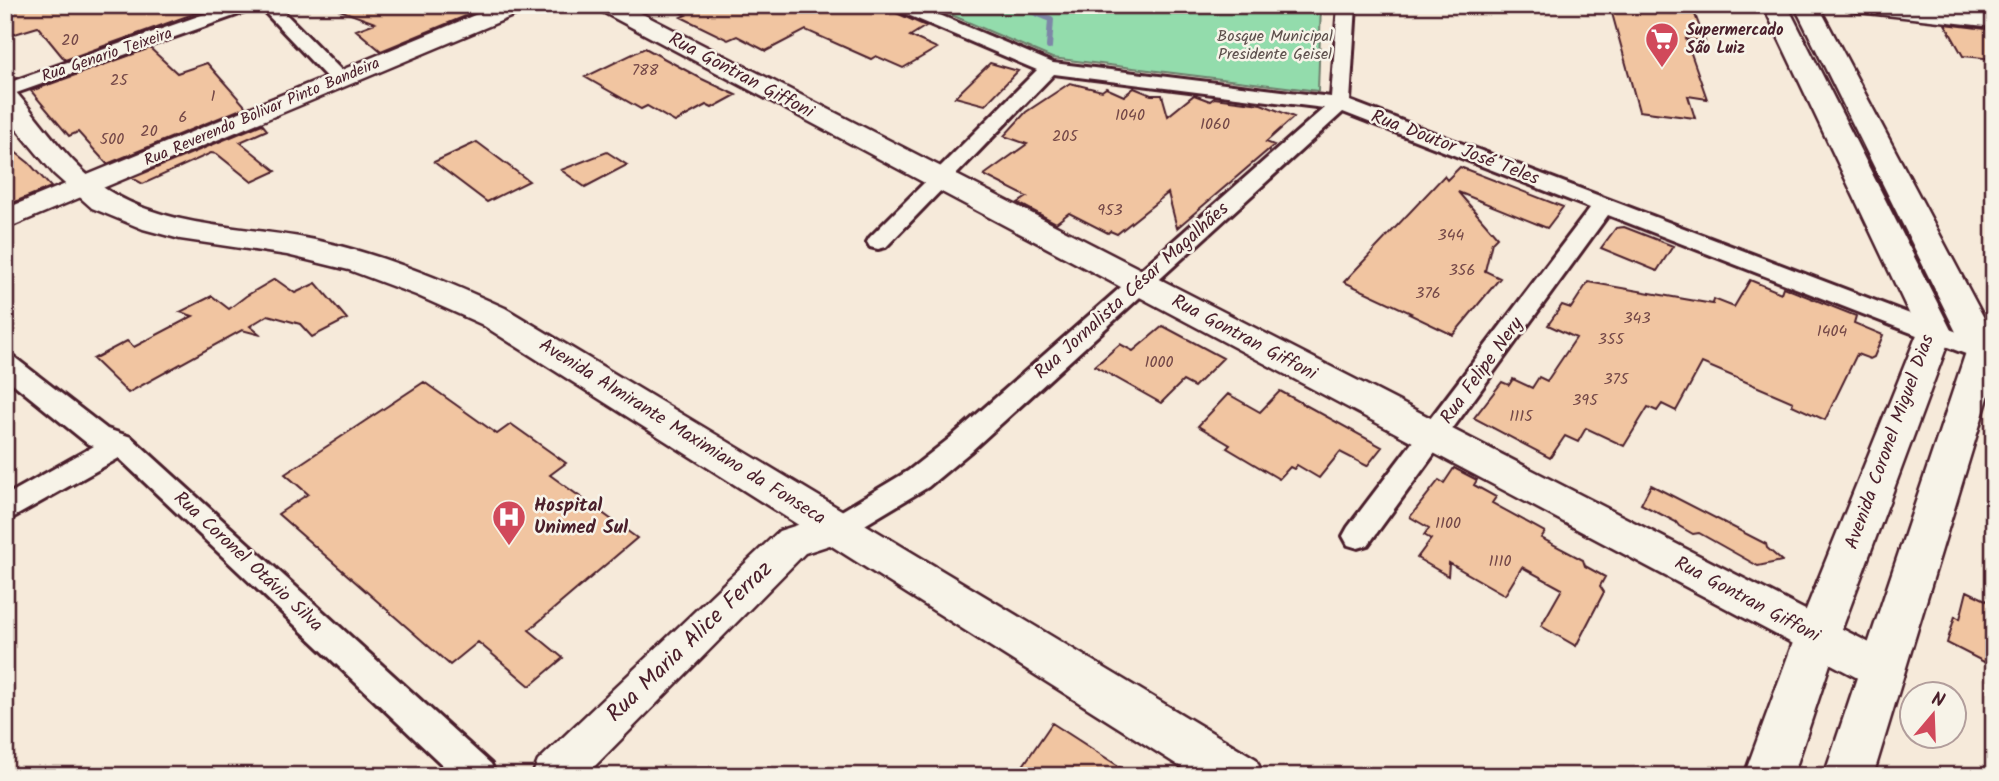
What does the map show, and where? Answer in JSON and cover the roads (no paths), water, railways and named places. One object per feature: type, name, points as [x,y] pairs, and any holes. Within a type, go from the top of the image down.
[{"type":"main road","name":"Avenida Coronel Miguel Dias","points":[[1768,776],[1817,637],[1935,332],[1775,5]]},
{"type":"main road","points":[[1806,5],[1989,354],[1847,776]]},
{"type":"main road","points":[[1858,5],[1983,11]]},
{"type":"main road","name":"Avenida Almirante Maximiano da Fonseca","points":[[5,97],[83,187],[104,201],[153,222],[195,234],[314,250],[419,282],[493,316],[1239,776]]},
{"type":"main road","points":[[1840,139],[1877,144]]},
{"type":"street","name":"Rua Genario Teixeira","points":[[5,91],[248,5]]},
{"type":"street","points":[[267,5],[340,80]]},
{"type":"street","name":"Rua Reverendo Bolivar Pinto Bandeira","points":[[5,220],[519,5]]},
{"type":"street","name":"Rua Gontran Giffoni","points":[[607,5],[1882,670]]},
{"type":"street","name":"Rua Doutor José Teles","points":[[900,5],[1049,68],[1340,104],[1989,354]]},
{"type":"street","points":[[1340,104],[1347,5]]},
{"type":"street","points":[[878,242],[1049,68]]},
{"type":"street","name":"Rua Jornalista César Magalhães","points":[[838,527],[918,479],[1142,284],[1340,104]]},
{"type":"street","name":"Rua Felipe Nery","points":[[1358,536],[1605,204]]},
{"type":"street","name":"Rua Coronel Otávio Silva","points":[[5,363],[98,437],[121,444],[479,776]]},
{"type":"street","points":[[5,510],[121,444]]},
{"type":"street","name":"Rua Maria Alice Ferraz","points":[[554,776],[792,542],[838,527]]},
{"type":"waterway","points":[[1016,5],[1051,19],[1049,47]]},
{"type":"place","name":"Supermercado São Luiz","points":[[1662,69]]},
{"type":"place","name":"Hospital Unimed Sul","points":[[509,547]]},
{"type":"park label","name":"Bosque Municipal Presidente Geisel","points":[[1275,45]]}]
